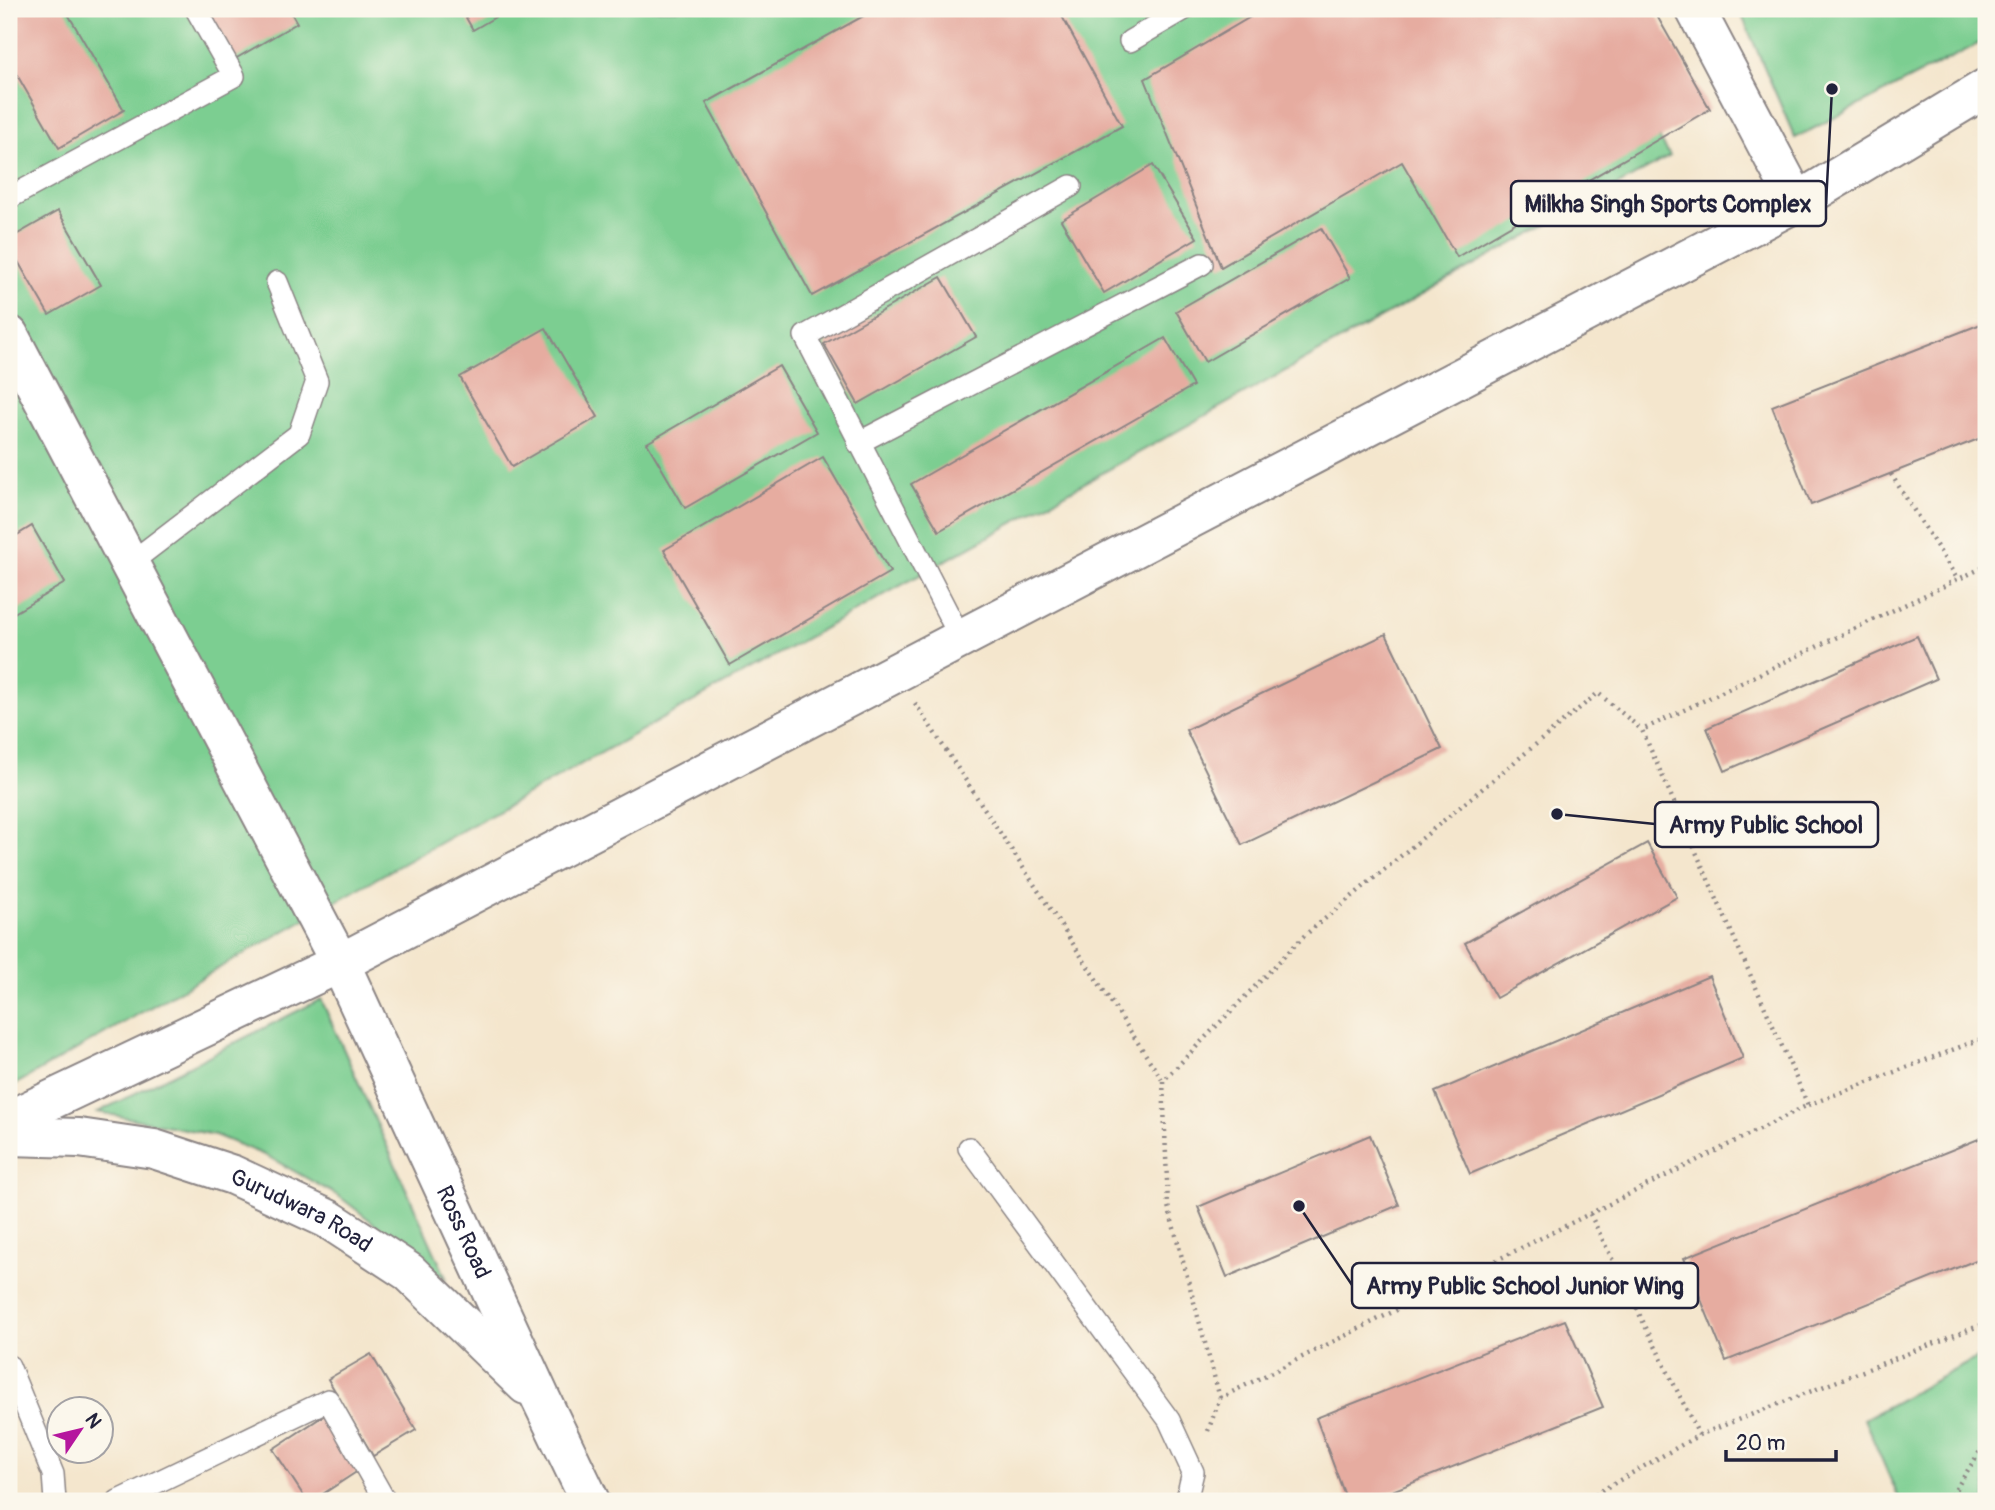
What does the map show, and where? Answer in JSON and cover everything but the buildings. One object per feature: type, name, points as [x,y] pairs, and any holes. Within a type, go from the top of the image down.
[{"type":"street","points":[[1695,9],[1797,202]]},
{"type":"street","points":[[11,1118],[340,963],[1797,202],[1986,88]]},
{"type":"street","name":"Ross Road","points":[[9,335],[340,963],[590,1501]]},
{"type":"street","name":"Gurudwara Road","points":[[11,1118],[79,1138],[154,1149],[233,1175],[327,1219],[409,1272],[541,1399]]},
{"type":"lane","points":[[9,198],[234,76],[196,9]]},
{"type":"lane","points":[[1130,41],[1185,9]]},
{"type":"lane","points":[[961,639],[805,336],[1071,186]]},
{"type":"lane","points":[[859,443],[1202,264]]},
{"type":"lane","points":[[129,564],[299,434],[317,381],[277,282]]},
{"type":"lane","points":[[969,1148],[1169,1420],[1193,1472],[1186,1501]]},
{"type":"lane","points":[[9,1366],[53,1474],[55,1501]]},
{"type":"lane","points":[[118,1501],[328,1400],[385,1501]]},
{"type":"path","points":[[1891,474],[1958,580]]},
{"type":"path","points":[[1643,730],[1986,566]]},
{"type":"path","points":[[896,673],[1163,1081],[1168,1206],[1220,1398],[1193,1472]]},
{"type":"path","points":[[1163,1081],[1304,936],[1598,693],[1643,730],[1808,1105]]},
{"type":"path","points":[[1220,1398],[1808,1105],[1986,1037]]},
{"type":"path","points":[[1590,1214],[1699,1435]]},
{"type":"path","points":[[1583,1501],[1699,1435],[1986,1323]]},
{"type":"path","points":[[1948,1501],[1986,1443]]},
{"type":"green space","points":[[9,9],[1584,9],[1670,156],[370,882],[9,1088]]},
{"type":"green space","points":[[1739,9],[1986,9],[1986,40],[1795,138]]},
{"type":"green space","points":[[321,999],[447,1280],[340,1197],[267,1156],[215,1135],[98,1112]]},
{"type":"green space","points":[[1986,1353],[1986,1501],[1900,1501],[1864,1419]]},
{"type":"place","name":"Milkha Singh Sports Complex","points":[[1832,89]]},
{"type":"place","name":"Army Public School","points":[[1557,814]]},
{"type":"place","name":"Army Public School Junior Wing","points":[[1299,1206]]}]
